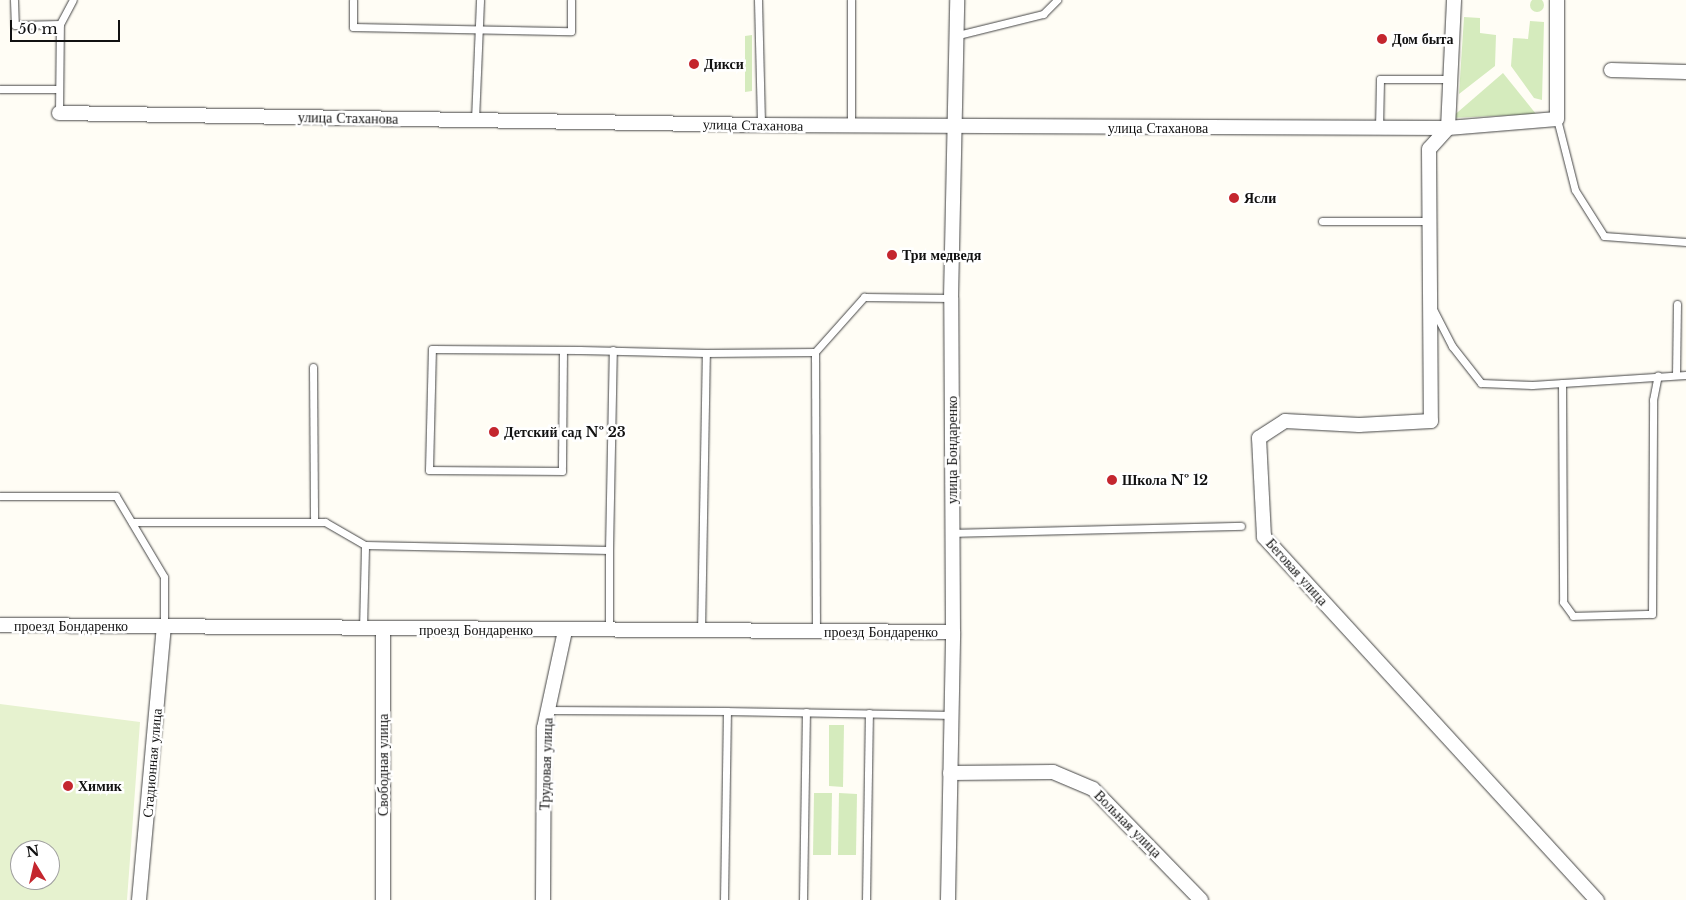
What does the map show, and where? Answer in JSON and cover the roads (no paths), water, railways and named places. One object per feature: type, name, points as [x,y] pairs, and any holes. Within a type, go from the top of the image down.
[{"type":"street","name":"улица Бондаренко","points":[[948,900],[953,632],[951,298],[958,35],[957,0]]},
{"type":"street","points":[[1448,128],[1454,0]]},
{"type":"street","points":[[1557,0],[1557,120]]},
{"type":"street","points":[[1611,70],[1686,72]]},
{"type":"street","name":"улица Стаханова","points":[[59,113],[956,127],[1448,128],[1557,120]]},
{"type":"street","name":"Беговая улица","points":[[1448,128],[1429,149],[1428,300],[1431,421],[1359,425],[1285,420],[1259,438],[1264,537],[1597,900]]},
{"type":"street","name":"проезд Бондаренко","points":[[0,625],[701,632],[953,632]]},
{"type":"street","name":"Стадионная улица","points":[[139,900],[164,626]]},
{"type":"street","name":"Свободная улица","points":[[383,629],[383,900]]},
{"type":"street","name":"Трудовая улица","points":[[543,900],[544,728],[565,631]]},
{"type":"street","name":"Вольная улица","points":[[950,773],[1053,772],[1094,789],[1201,900]]},
{"type":"lane","points":[[14,0],[15,24],[60,24]]},
{"type":"lane","points":[[59,113],[60,24],[73,0]]},
{"type":"lane","points":[[353,0],[353,27],[570,31],[571,0]]},
{"type":"lane","points":[[475,120],[480,0]]},
{"type":"lane","points":[[758,0],[760,125]]},
{"type":"lane","points":[[851,0],[851,126]]},
{"type":"lane","points":[[958,35],[1043,14],[1057,0]]},
{"type":"lane","points":[[1379,128],[1380,78],[1450,79]]},
{"type":"lane","points":[[0,89],[59,89]]},
{"type":"lane","points":[[1557,120],[1575,190],[1604,236],[1686,242]]},
{"type":"lane","points":[[1322,221],[1428,221]]},
{"type":"lane","points":[[816,632],[815,352],[864,297],[951,298]]},
{"type":"lane","points":[[1428,300],[1452,346],[1481,383],[1532,385],[1658,375],[1686,375]]},
{"type":"lane","points":[[1676,375],[1677,304]]},
{"type":"lane","points":[[563,350],[562,470],[429,470],[432,349],[613,350],[706,352],[815,352]]},
{"type":"lane","points":[[609,631],[613,350]]},
{"type":"lane","points":[[701,632],[706,352]]},
{"type":"lane","points":[[314,367],[314,522]]},
{"type":"lane","points":[[1562,383],[1563,602],[1572,616],[1652,614],[1653,400],[1658,375]]},
{"type":"lane","points":[[0,496],[116,496],[164,577],[164,626]]},
{"type":"lane","points":[[132,522],[325,522],[365,545],[609,550]]},
{"type":"lane","points":[[952,533],[1241,526]]},
{"type":"lane","points":[[363,629],[365,545]]},
{"type":"lane","points":[[548,710],[951,715]]},
{"type":"lane","points":[[724,900],[727,711]]},
{"type":"lane","points":[[803,900],[806,712]]},
{"type":"lane","points":[[866,900],[869,714]]},
{"type":"place","name":"Дом быта","points":[[1382,39]]},
{"type":"place","name":"Дикси","points":[[694,64]]},
{"type":"place","name":"Ясли","points":[[1234,198]]},
{"type":"place","name":"Три медведя","points":[[892,255]]},
{"type":"place","name":"Детский сад № 23","points":[[494,432]]},
{"type":"place","name":"Школа № 12","points":[[1112,480]]},
{"type":"place","name":"Химик","points":[[68,786]]}]
